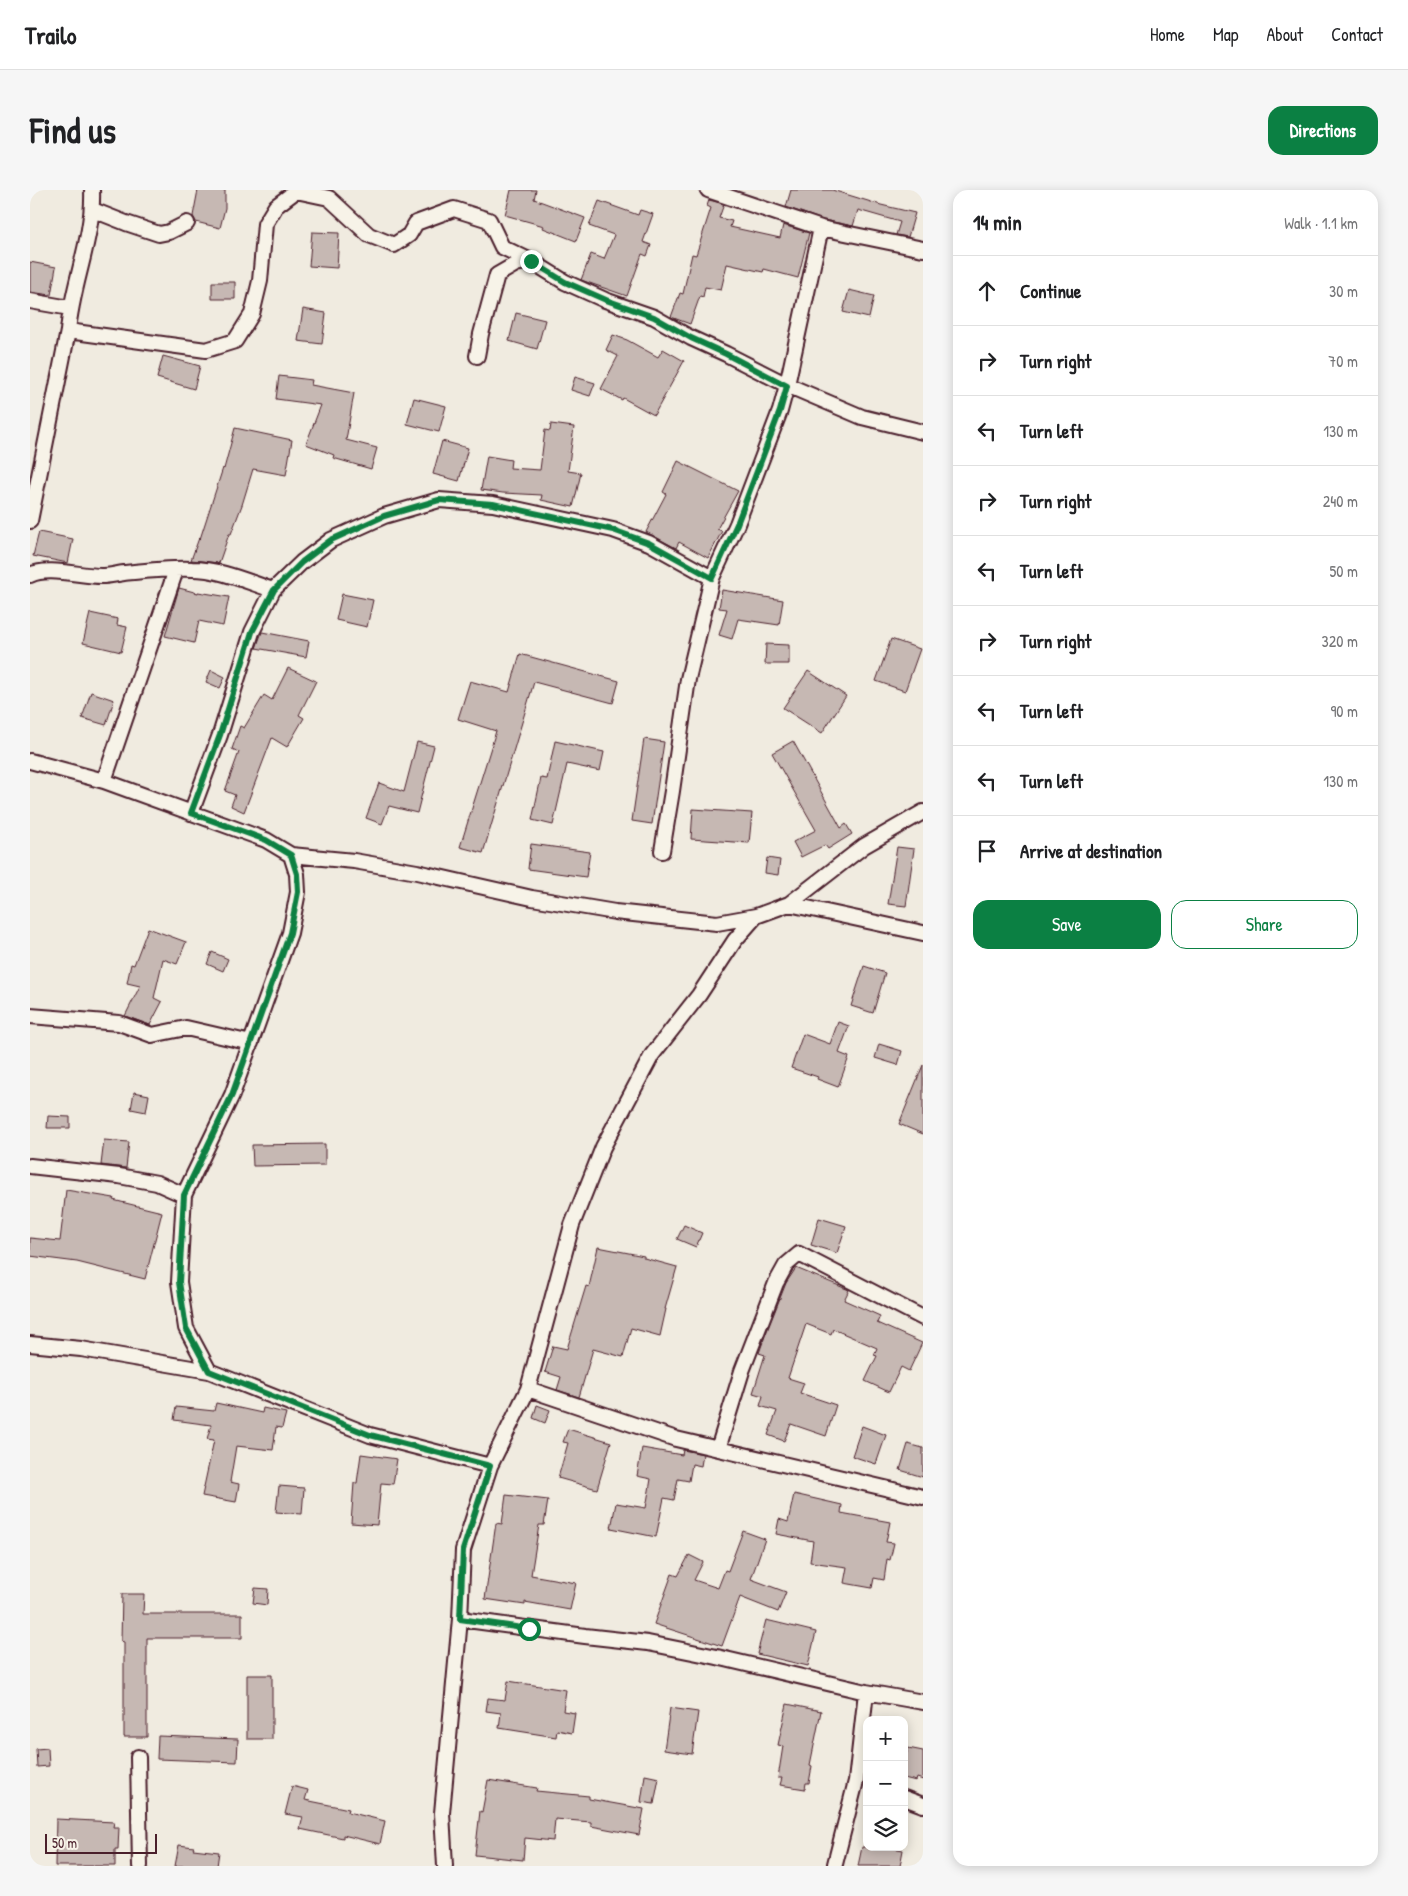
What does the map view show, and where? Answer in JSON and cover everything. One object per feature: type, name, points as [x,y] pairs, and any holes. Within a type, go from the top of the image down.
[{"type":"street","points":[[30,521],[68,331],[70,308],[93,210],[92,190]]},
{"type":"street","points":[[708,190],[821,228],[920,245]]},
{"type":"street","points":[[68,331],[206,350],[235,341],[252,314],[260,281],[265,224],[276,206],[295,191],[329,198],[369,235],[394,245],[409,235],[416,222],[454,209],[489,220],[502,248],[531,261],[565,282],[606,300],[654,317],[691,338],[787,386],[862,417],[923,432]]},
{"type":"street","points":[[93,210],[126,224],[159,234],[169,232],[187,223]]},
{"type":"street","points":[[662,851],[688,679],[712,578],[737,524],[780,411],[821,228]]},
{"type":"street","points":[[477,356],[497,275],[516,264],[531,261]]},
{"type":"street","points":[[30,301],[70,308]]},
{"type":"street","points":[[191,813],[220,735],[252,632],[274,590],[302,562],[331,540],[384,516],[439,500],[493,504],[613,530],[649,543],[712,578]]},
{"type":"street","points":[[30,575],[35,572],[59,571],[83,576],[108,576],[122,573],[193,569],[219,572],[274,590]]},
{"type":"street","points":[[104,781],[176,570]]},
{"type":"street","points":[[30,761],[104,781],[266,840],[291,855],[354,861],[532,898],[615,912],[716,923],[756,916],[789,904],[864,846],[923,812]]},
{"type":"street","points":[[209,1371],[186,1328],[180,1291],[184,1195],[232,1095],[290,933],[298,892],[297,874],[291,855]]},
{"type":"street","points":[[789,904],[923,933]]},
{"type":"street","points":[[446,1866],[442,1813],[460,1619],[463,1550],[490,1466],[528,1388],[572,1225],[603,1147],[652,1056],[699,995],[735,940],[756,916]]},
{"type":"street","points":[[30,1016],[119,1024],[152,1035],[186,1028],[251,1043]]},
{"type":"street","points":[[30,1166],[120,1176],[157,1183],[184,1195]]},
{"type":"street","points":[[718,1449],[742,1371],[776,1283],[786,1264],[799,1254],[923,1318]]},
{"type":"street","points":[[30,1344],[81,1349],[209,1371],[370,1435],[490,1466]]},
{"type":"street","points":[[528,1388],[676,1439],[923,1497]]},
{"type":"street","points":[[460,1619],[648,1643],[717,1656],[866,1692],[923,1702]]},
{"type":"street","points":[[835,1864],[861,1783],[866,1692]]},
{"type":"street","points":[[138,1757],[140,1866]]},
{"type":"street","points":[[908,1799],[923,1804]]},
{"type":"building","points":[[198,190],[225,190],[225,208],[220,228],[196,222],[193,216]]},
{"type":"building","points":[[511,190],[536,190],[534,199],[585,218],[576,241],[543,228],[544,226],[505,215]]},
{"type":"building","points":[[791,190],[832,190],[915,213],[908,237],[896,235],[900,222],[858,210],[853,226],[823,220],[786,207]]},
{"type":"building","points":[[709,200],[724,204],[719,218],[732,221],[730,227],[780,238],[783,225],[809,233],[798,278],[764,269],[763,272],[727,264],[721,290],[705,287],[703,297],[700,296],[690,324],[671,317],[680,293],[683,294],[692,254],[696,255],[711,208],[707,206]]},
{"type":"building","points":[[599,201],[638,215],[640,210],[653,214],[643,242],[651,245],[647,256],[642,254],[627,296],[581,280],[591,254],[604,259],[614,235],[589,226]]},
{"type":"building","points":[[312,232],[339,233],[337,268],[309,266]]},
{"type":"building","points":[[30,262],[56,267],[51,295],[30,292]]},
{"type":"building","points":[[212,282],[235,282],[235,299],[212,299]]},
{"type":"building","points":[[849,290],[874,296],[869,318],[843,312]]},
{"type":"building","points":[[303,309],[326,313],[322,344],[298,341]]},
{"type":"building","points":[[516,313],[545,320],[537,349],[509,341]]},
{"type":"building","points":[[613,335],[627,340],[658,357],[663,349],[684,361],[654,415],[623,398],[622,400],[601,389],[618,356],[606,350]]},
{"type":"building","points":[[163,356],[200,366],[194,389],[157,378]]},
{"type":"building","points":[[279,376],[312,380],[311,385],[354,393],[346,440],[377,448],[371,469],[333,458],[334,455],[306,444],[321,405],[276,399]]},
{"type":"building","points":[[575,377],[595,383],[590,396],[571,390]]},
{"type":"building","points":[[414,398],[446,406],[439,432],[407,424]]},
{"type":"building","points":[[551,424],[574,427],[568,471],[581,473],[573,507],[541,500],[542,495],[481,490],[487,456],[511,460],[510,468],[540,470],[545,430],[550,431]]},
{"type":"building","points":[[235,428],[292,440],[286,475],[253,469],[242,505],[219,563],[191,560],[224,469]]},
{"type":"building","points":[[442,441],[468,448],[459,481],[433,474]]},
{"type":"building","points":[[678,461],[738,491],[717,529],[722,531],[708,558],[679,542],[676,548],[646,532],[666,494],[663,492]]},
{"type":"building","points":[[39,532],[73,539],[68,563],[33,556]]},
{"type":"building","points":[[179,588],[198,593],[229,597],[223,626],[199,621],[194,643],[165,636]]},
{"type":"building","points":[[722,590],[783,600],[779,625],[738,619],[732,639],[719,635],[727,609],[719,608]]},
{"type":"building","points":[[342,594],[373,600],[367,627],[336,620]]},
{"type":"building","points":[[90,613],[118,619],[117,625],[127,627],[121,652],[83,643]]},
{"type":"building","points":[[262,632],[309,641],[306,657],[256,648]]},
{"type":"building","points":[[891,639],[920,649],[905,691],[876,681]]},
{"type":"building","points":[[766,644],[789,645],[789,664],[765,664]]},
{"type":"building","points":[[520,654],[619,681],[613,703],[534,682],[483,853],[460,847],[496,731],[458,719],[470,681],[509,692]]},
{"type":"building","points":[[288,668],[316,681],[299,715],[304,718],[287,747],[272,738],[244,812],[231,806],[235,795],[225,791],[239,752],[232,749],[240,726],[244,728],[264,695],[272,700]]},
{"type":"building","points":[[211,670],[225,677],[220,688],[206,682]]},
{"type":"building","points":[[808,671],[846,696],[822,733],[783,708]]},
{"type":"building","points":[[91,692],[114,700],[106,725],[82,718]]},
{"type":"building","points":[[644,739],[664,742],[652,824],[632,821]]},
{"type":"building","points":[[555,741],[604,752],[600,771],[567,764],[553,825],[532,820],[541,778],[547,779]]},
{"type":"building","points":[[793,741],[841,828],[846,824],[852,834],[828,849],[825,845],[801,857],[793,842],[816,830],[772,753]]},
{"type":"building","points":[[417,742],[434,746],[417,813],[389,806],[382,824],[366,818],[379,783],[404,792]]},
{"type":"building","points":[[693,809],[752,813],[749,843],[691,839]]},
{"type":"building","points":[[531,844],[590,852],[586,877],[528,869]]},
{"type":"building","points":[[897,847],[914,849],[906,906],[888,904]]},
{"type":"building","points":[[767,858],[780,860],[778,875],[765,873]]},
{"type":"building","points":[[148,928],[186,942],[177,964],[163,959],[154,998],[162,1002],[150,1025],[125,1016],[140,986],[127,983],[131,964],[134,965]]},
{"type":"building","points":[[212,952],[228,959],[223,971],[207,964]]},
{"type":"building","points":[[864,966],[885,973],[873,1013],[851,1006]]},
{"type":"building","points":[[838,1022],[849,1026],[839,1053],[849,1057],[838,1087],[817,1079],[818,1077],[791,1068],[803,1034],[830,1044]]},
{"type":"building","points":[[879,1044],[902,1051],[898,1065],[875,1058]]},
{"type":"building","points":[[923,1065],[923,1134],[899,1124]]},
{"type":"building","points":[[134,1092],[149,1095],[146,1112],[131,1109]]},
{"type":"building","points":[[48,1116],[70,1117],[70,1128],[47,1128]]},
{"type":"building","points":[[104,1140],[129,1142],[126,1168],[101,1165]]},
{"type":"building","points":[[325,1144],[325,1165],[253,1166],[252,1145]]},
{"type":"building","points":[[66,1190],[114,1198],[113,1200],[162,1212],[145,1279],[77,1262],[30,1256],[30,1238],[60,1241]]},
{"type":"building","points":[[819,1218],[846,1226],[837,1253],[811,1245]]},
{"type":"building","points":[[684,1225],[702,1233],[696,1247],[677,1239]]},
{"type":"building","points":[[598,1247],[644,1256],[644,1258],[677,1267],[665,1309],[660,1336],[631,1328],[623,1357],[593,1349],[579,1397],[557,1390],[561,1377],[545,1372],[553,1346],[567,1349],[586,1286],[589,1287]]},
{"type":"building","points":[[796,1268],[849,1290],[844,1300],[880,1316],[877,1323],[922,1343],[909,1371],[901,1367],[889,1392],[865,1381],[877,1356],[874,1355],[877,1348],[833,1329],[831,1334],[806,1324],[788,1378],[804,1383],[800,1393],[836,1405],[826,1436],[791,1424],[784,1441],[768,1435],[777,1411],[760,1406],[763,1396],[753,1393],[765,1355],[759,1353],[786,1283]]},
{"type":"building","points":[[216,1403],[262,1413],[263,1408],[286,1413],[282,1428],[276,1427],[273,1450],[236,1446],[230,1482],[239,1484],[236,1502],[202,1496],[214,1440],[207,1439],[211,1425],[174,1420],[176,1407],[214,1411]]},
{"type":"building","points":[[537,1405],[550,1410],[545,1423],[533,1418]]},
{"type":"building","points":[[862,1426],[886,1435],[876,1464],[852,1456]]},
{"type":"building","points":[[568,1429],[611,1442],[597,1489],[558,1478],[568,1443],[563,1442]]},
{"type":"building","points":[[908,1444],[923,1448],[923,1477],[900,1470]]},
{"type":"building","points":[[642,1448],[682,1455],[683,1450],[703,1454],[701,1466],[692,1464],[689,1481],[678,1479],[674,1500],[664,1498],[656,1537],[611,1528],[616,1503],[646,1508],[651,1479],[637,1476]]},
{"type":"building","points":[[361,1454],[397,1459],[393,1484],[381,1483],[377,1525],[351,1523],[354,1483],[357,1483]]},
{"type":"building","points":[[279,1486],[304,1488],[302,1514],[276,1512]]},
{"type":"building","points":[[794,1494],[842,1505],[841,1513],[890,1522],[886,1542],[894,1543],[890,1560],[887,1559],[884,1580],[874,1578],[872,1588],[844,1583],[847,1567],[810,1562],[813,1541],[776,1534],[779,1519],[788,1522]]},
{"type":"building","points":[[506,1495],[548,1500],[544,1525],[539,1525],[531,1575],[576,1583],[570,1610],[525,1602],[525,1605],[485,1599],[496,1523],[502,1524]]},
{"type":"building","points":[[743,1531],[765,1539],[751,1579],[786,1592],[778,1612],[740,1597],[722,1646],[654,1624],[672,1574],[678,1576],[689,1555],[703,1562],[694,1580],[718,1588],[725,1570],[728,1571]]},
{"type":"building","points":[[255,1588],[268,1589],[267,1605],[253,1603]]},
{"type":"building","points":[[122,1594],[144,1594],[143,1614],[242,1614],[242,1638],[147,1638],[147,1737],[124,1737],[124,1642],[121,1641]]},
{"type":"building","points":[[766,1620],[816,1632],[808,1666],[757,1654]]},
{"type":"building","points":[[247,1675],[272,1675],[272,1739],[247,1739]]},
{"type":"building","points":[[508,1681],[566,1690],[563,1711],[575,1713],[572,1733],[557,1730],[556,1737],[499,1728],[501,1713],[486,1711],[488,1698],[505,1700]]},
{"type":"building","points":[[787,1704],[821,1711],[810,1765],[812,1766],[809,1783],[806,1783],[805,1789],[780,1785],[782,1778],[778,1778],[783,1746],[778,1745]]},
{"type":"building","points":[[670,1708],[698,1712],[692,1754],[664,1750]]},
{"type":"building","points":[[158,1736],[238,1739],[237,1762],[157,1759]]},
{"type":"building","points":[[48,1748],[49,1766],[37,1767],[36,1749]]},
{"type":"building","points":[[908,1748],[923,1751],[923,1780],[917,1778],[916,1781],[908,1779]]},
{"type":"building","points":[[645,1775],[659,1778],[654,1804],[641,1802]]},
{"type":"building","points":[[488,1780],[537,1788],[536,1791],[589,1796],[589,1799],[644,1809],[639,1835],[591,1826],[591,1822],[555,1819],[553,1841],[525,1838],[523,1860],[475,1855],[480,1811],[482,1812]]},
{"type":"building","points":[[292,1786],[308,1790],[305,1800],[349,1809],[348,1812],[385,1821],[380,1844],[343,1835],[343,1838],[300,1829],[303,1817],[285,1814]]},
{"type":"building","points":[[56,1819],[114,1822],[113,1827],[119,1827],[118,1849],[115,1849],[115,1866],[55,1866]]},
{"type":"building","points":[[179,1845],[194,1847],[193,1849],[219,1852],[217,1866],[175,1866]]},
{"type":"building","points":[[862,1847],[863,1851],[903,1851],[900,1866],[858,1866]]},
{"type":"route","points":[[529,1629],[460,1619],[463,1550],[490,1466],[370,1435],[209,1371],[186,1328],[179,1282],[184,1195],[232,1095],[290,933],[298,892],[297,874],[291,855],[266,840],[191,813],[220,735],[252,632],[274,590],[302,562],[331,540],[384,516],[439,500],[493,504],[613,530],[649,543],[712,578],[737,524],[769,435],[780,411],[787,386],[691,338],[654,317],[606,300],[565,282],[531,261]]}]
